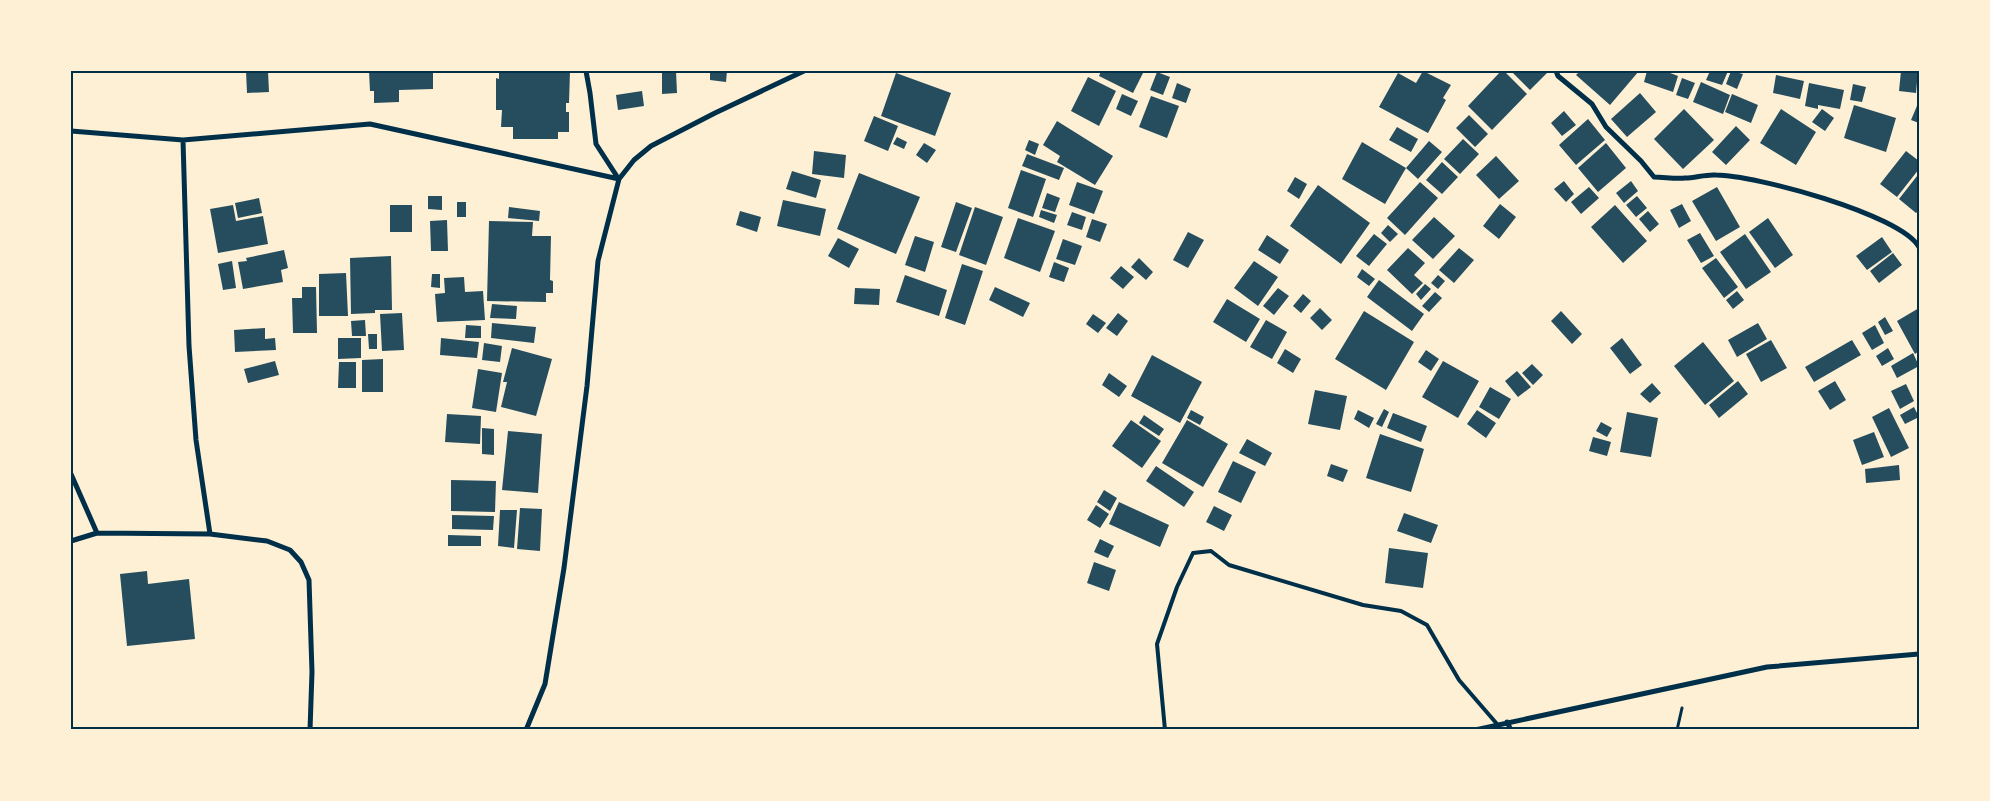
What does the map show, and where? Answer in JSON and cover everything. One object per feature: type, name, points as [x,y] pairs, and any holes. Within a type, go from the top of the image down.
[{"type":"street","points":[[586,71],[596,144],[619,179]]},
{"type":"street","points":[[526,730],[545,684],[564,568],[587,386],[598,261],[619,179],[634,160],[651,146],[804,71]]},
{"type":"street","points":[[1556,71],[1558,76],[1592,104],[1606,127],[1641,161],[1654,177],[1685,178],[1716,175],[1754,180],[1790,188],[1857,210],[1893,226],[1916,242],[1919,247]]},
{"type":"street","points":[[71,131],[183,140],[370,124],[619,179]]},
{"type":"street","points":[[183,140],[190,355],[196,440],[210,534]]},
{"type":"street","points":[[71,474],[97,533]]},
{"type":"street","points":[[71,541],[97,533],[210,534],[267,540],[290,550],[301,562],[309,580],[310,588],[312,672],[310,730]]},
{"type":"street","points":[[1475,730],[1767,666],[1919,654]]},
{"type":"street","points":[[1507,722],[1511,730]]},
{"type":"lane","points":[[1165,730],[1157,644],[1177,587],[1193,553],[1211,551],[1229,565],[1363,605],[1401,611],[1426,625],[1459,680],[1497,724]]},
{"type":"building","points":[[246,71],[268,71],[269,92],[247,93]]},
{"type":"building","points":[[369,71],[433,71],[433,89],[399,90],[399,102],[374,103],[374,91],[370,91]]},
{"type":"building","points":[[499,71],[570,71],[569,103],[566,103],[566,112],[569,112],[569,132],[558,132],[558,139],[513,139],[513,127],[501,127],[502,110],[496,110],[496,78],[499,79]]},
{"type":"building","points":[[676,71],[677,93],[662,94],[662,72]]},
{"type":"building","points":[[710,71],[727,71],[726,82],[710,80]]},
{"type":"building","points":[[1101,71],[1144,71],[1133,93],[1099,76]]},
{"type":"building","points":[[1423,71],[1451,85],[1443,98],[1446,100],[1428,133],[1379,107],[1398,73],[1416,83]]},
{"type":"building","points":[[1501,71],[1504,71],[1527,94],[1492,130],[1468,106]]},
{"type":"building","points":[[1511,71],[1549,71],[1530,90]]},
{"type":"building","points":[[1580,71],[1639,71],[1610,105],[1576,75]]},
{"type":"building","points":[[1647,71],[1665,71],[1678,76],[1673,92],[1644,82]]},
{"type":"building","points":[[1710,71],[1728,71],[1722,85],[1706,80]]},
{"type":"building","points":[[1731,71],[1743,74],[1737,89],[1726,84]]},
{"type":"building","points":[[1901,71],[1918,71],[1916,93],[1899,91]]},
{"type":"building","points":[[1157,72],[1170,77],[1163,95],[1150,90]]},
{"type":"building","points":[[896,73],[951,93],[935,136],[881,116]]},
{"type":"building","points":[[1776,75],[1804,81],[1800,99],[1773,93]]},
{"type":"building","points":[[1088,77],[1116,91],[1099,126],[1071,111]]},
{"type":"building","points":[[1682,78],[1695,83],[1688,99],[1676,95]]},
{"type":"building","points":[[1701,82],[1730,95],[1723,114],[1693,102]]},
{"type":"building","points":[[1177,83],[1191,89],[1186,103],[1172,98]]},
{"type":"building","points":[[1809,83],[1844,90],[1840,109],[1818,105],[1818,109],[1805,106]]},
{"type":"building","points":[[1853,84],[1866,87],[1862,102],[1850,100]]},
{"type":"building","points":[[642,91],[644,106],[618,110],[616,95]]},
{"type":"building","points":[[1640,93],[1656,112],[1627,137],[1611,119]]},
{"type":"building","points":[[1122,94],[1138,101],[1131,116],[1116,109]]},
{"type":"building","points":[[1732,94],[1758,105],[1751,123],[1725,112]]},
{"type":"building","points":[[1151,96],[1179,106],[1167,138],[1139,127]]},
{"type":"building","points":[[1919,101],[1919,123],[1911,120]]},
{"type":"building","points":[[1854,105],[1896,118],[1886,152],[1844,138]]},
{"type":"building","points":[[1684,109],[1714,140],[1683,169],[1654,139]]},
{"type":"building","points":[[1781,109],[1816,132],[1796,165],[1760,143]]},
{"type":"building","points":[[1822,109],[1834,118],[1825,131],[1812,122]]},
{"type":"building","points":[[1564,111],[1576,125],[1562,136],[1551,123]]},
{"type":"building","points":[[1469,115],[1488,134],[1475,147],[1456,128]]},
{"type":"building","points":[[874,116],[898,126],[888,151],[864,141]]},
{"type":"building","points":[[1588,119],[1605,140],[1576,165],[1559,145]]},
{"type":"building","points":[[1057,121],[1113,156],[1095,185],[1057,162],[1060,156],[1043,145]]},
{"type":"building","points":[[1736,126],[1750,140],[1726,165],[1712,152]]},
{"type":"building","points":[[1397,127],[1418,139],[1411,152],[1389,140]]},
{"type":"building","points":[[897,137],[907,142],[904,149],[893,144]]},
{"type":"building","points":[[1463,139],[1479,154],[1460,174],[1444,159]]},
{"type":"building","points":[[1029,140],[1039,144],[1035,155],[1025,150]]},
{"type":"building","points":[[1429,141],[1442,152],[1418,179],[1406,168]]},
{"type":"building","points":[[1362,142],[1406,168],[1385,204],[1342,179]]},
{"type":"building","points":[[924,143],[936,150],[927,163],[916,155]]},
{"type":"building","points":[[1606,143],[1626,168],[1598,192],[1578,168]]},
{"type":"building","points":[[814,151],[846,155],[844,178],[812,174]]},
{"type":"building","points":[[1906,151],[1919,161],[1919,169],[1897,197],[1880,184]]},
{"type":"building","points":[[1027,154],[1064,168],[1059,180],[1022,166]]},
{"type":"building","points":[[1496,156],[1519,181],[1499,199],[1476,175]]},
{"type":"building","points":[[1442,162],[1458,177],[1442,194],[1426,180]]},
{"type":"building","points":[[1021,170],[1046,179],[1033,217],[1008,208]]},
{"type":"building","points":[[792,171],[821,180],[816,198],[786,189]]},
{"type":"building","points":[[859,173],[920,197],[896,254],[837,229]]},
{"type":"building","points":[[1917,176],[1919,210],[1916,213],[1899,199]]},
{"type":"building","points":[[1295,177],[1307,184],[1299,199],[1287,191]]},
{"type":"building","points":[[1564,181],[1574,194],[1566,202],[1554,189]]},
{"type":"building","points":[[1631,181],[1638,191],[1624,203],[1616,193]]},
{"type":"building","points":[[1077,182],[1103,191],[1094,214],[1069,205]]},
{"type":"building","points":[[1420,182],[1438,198],[1405,235],[1387,218]]},
{"type":"building","points":[[1318,185],[1370,223],[1341,264],[1290,226]]},
{"type":"building","points":[[1589,187],[1599,198],[1581,214],[1571,202]]},
{"type":"building","points":[[1717,187],[1740,227],[1716,241],[1692,201]]},
{"type":"building","points":[[1047,193],[1060,198],[1055,212],[1042,208]]},
{"type":"building","points":[[428,196],[442,196],[442,210],[428,209]]},
{"type":"building","points":[[1637,196],[1647,208],[1636,217],[1626,205]]},
{"type":"building","points":[[259,198],[262,213],[238,218],[235,203]]},
{"type":"building","points":[[783,200],[826,209],[820,236],[777,226]]},
{"type":"building","points":[[457,202],[466,202],[466,217],[457,217]]},
{"type":"building","points":[[956,202],[972,208],[956,252],[941,247]]},
{"type":"building","points":[[1500,204],[1516,217],[1499,239],[1483,226]]},
{"type":"building","points":[[1682,204],[1691,221],[1679,228],[1670,210]]},
{"type":"building","points":[[233,205],[236,221],[263,216],[268,244],[218,253],[210,209]]},
{"type":"building","points":[[390,205],[412,205],[412,232],[390,232]]},
{"type":"building","points":[[1615,205],[1647,241],[1623,263],[1591,227]]},
{"type":"building","points":[[509,207],[540,211],[539,221],[508,218]]},
{"type":"building","points":[[975,207],[1003,217],[986,265],[959,255]]},
{"type":"building","points":[[1041,210],[1057,215],[1054,223],[1039,217]]},
{"type":"building","points":[[740,211],[761,217],[757,232],[736,225]]},
{"type":"building","points":[[1648,211],[1659,224],[1650,232],[1639,219]]},
{"type":"building","points":[[1072,212],[1086,217],[1082,230],[1067,225]]},
{"type":"building","points":[[1434,217],[1455,236],[1433,259],[1412,240]]},
{"type":"building","points":[[1018,218],[1055,231],[1040,272],[1004,258]]},
{"type":"building","points":[[1768,218],[1793,255],[1775,268],[1749,232]]},
{"type":"building","points":[[1092,219],[1107,224],[1100,242],[1086,237]]},
{"type":"building","points":[[447,220],[448,251],[431,251],[430,221]]},
{"type":"building","points":[[489,221],[533,222],[532,236],[551,236],[550,280],[553,281],[553,293],[546,293],[546,302],[487,301]]},
{"type":"building","points":[[1388,225],[1398,234],[1390,242],[1381,233]]},
{"type":"building","points":[[1188,232],[1204,240],[1188,268],[1173,260]]},
{"type":"building","points":[[1700,233],[1714,256],[1701,263],[1687,240]]},
{"type":"building","points":[[1374,234],[1387,244],[1369,266],[1356,256]]},
{"type":"building","points":[[1745,234],[1771,272],[1746,289],[1720,252]]},
{"type":"building","points":[[1267,235],[1289,250],[1280,264],[1258,250]]},
{"type":"building","points":[[915,236],[934,242],[925,272],[905,265]]},
{"type":"building","points":[[1882,237],[1892,252],[1867,270],[1856,256]]},
{"type":"building","points":[[838,238],[859,249],[849,268],[828,256]]},
{"type":"building","points":[[1063,239],[1082,246],[1075,265],[1056,259]]},
{"type":"building","points":[[1408,248],[1425,263],[1414,275],[1423,283],[1412,294],[1387,270]]},
{"type":"building","points":[[1459,248],[1474,260],[1454,283],[1439,270]]},
{"type":"building","points":[[284,250],[288,268],[281,270],[283,282],[243,289],[238,262],[247,261],[246,258]]},
{"type":"building","points":[[1893,253],[1902,265],[1879,283],[1870,271]]},
{"type":"building","points":[[391,256],[392,310],[375,310],[375,313],[351,314],[350,258]]},
{"type":"building","points":[[1139,258],[1153,272],[1146,280],[1131,267]]},
{"type":"building","points":[[1716,258],[1738,287],[1724,298],[1702,268]]},
{"type":"building","points":[[232,261],[236,288],[223,290],[218,264]]},
{"type":"building","points":[[1254,261],[1278,277],[1258,306],[1234,288]]},
{"type":"building","points":[[1054,262],[1069,268],[1064,282],[1049,277]]},
{"type":"building","points":[[962,264],[983,271],[965,325],[945,318]]},
{"type":"building","points":[[1121,266],[1134,277],[1123,289],[1110,278]]},
{"type":"building","points":[[1362,269],[1375,279],[1369,286],[1357,277]]},
{"type":"building","points":[[346,273],[348,316],[319,316],[319,274]]},
{"type":"building","points":[[432,274],[440,274],[440,288],[431,287]]},
{"type":"building","points":[[905,275],[947,290],[939,316],[896,302]]},
{"type":"building","points":[[1438,275],[1445,281],[1438,289],[1431,283]]},
{"type":"building","points":[[464,277],[465,292],[483,291],[485,320],[437,322],[435,294],[445,293],[444,278]]},
{"type":"building","points":[[1379,280],[1424,314],[1412,331],[1367,297]]},
{"type":"building","points":[[1425,284],[1431,289],[1421,300],[1416,294]]},
{"type":"building","points":[[302,287],[316,287],[317,333],[293,333],[292,298],[302,298]]},
{"type":"building","points":[[995,287],[1030,303],[1023,317],[989,300]]},
{"type":"building","points":[[855,288],[880,289],[879,305],[854,304]]},
{"type":"building","points":[[1278,288],[1289,296],[1274,315],[1263,306]]},
{"type":"building","points":[[1737,291],[1744,300],[1733,309],[1726,300]]},
{"type":"building","points":[[1435,292],[1442,298],[1429,312],[1422,306]]},
{"type":"building","points":[[1303,294],[1311,301],[1301,313],[1293,306]]},
{"type":"building","points":[[1227,299],[1260,319],[1246,342],[1213,322]]},
{"type":"building","points":[[492,304],[517,306],[516,319],[490,318]]},
{"type":"building","points":[[1320,308],[1332,320],[1322,330],[1310,318]]},
{"type":"building","points":[[1919,308],[1919,351],[1915,354],[1897,321]]},
{"type":"building","points":[[1364,311],[1414,342],[1386,390],[1335,359]]},
{"type":"building","points":[[1561,311],[1582,334],[1572,344],[1551,321]]},
{"type":"building","points":[[402,313],[404,350],[382,351],[380,314]]},
{"type":"building","points":[[1118,313],[1128,321],[1117,336],[1106,328]]},
{"type":"building","points":[[1093,314],[1106,323],[1098,333],[1086,324]]},
{"type":"building","points":[[1885,317],[1893,331],[1885,335],[1878,322]]},
{"type":"building","points":[[365,320],[366,336],[352,336],[351,321]]},
{"type":"building","points":[[1266,320],[1287,332],[1272,359],[1250,347]]},
{"type":"building","points":[[492,323],[536,327],[534,343],[491,338]]},
{"type":"building","points":[[1758,323],[1767,339],[1737,357],[1728,340]]},
{"type":"building","points":[[466,325],[481,326],[481,338],[465,338]]},
{"type":"building","points":[[1875,325],[1884,343],[1872,350],[1862,333]]},
{"type":"building","points":[[265,328],[265,339],[275,338],[276,350],[235,352],[234,330]]},
{"type":"building","points":[[368,334],[377,334],[377,349],[369,349]]},
{"type":"building","points":[[338,338],[361,338],[361,358],[338,359]]},
{"type":"building","points":[[441,338],[479,342],[477,358],[440,355]]},
{"type":"building","points":[[1622,338],[1642,365],[1630,374],[1610,348]]},
{"type":"building","points":[[1771,340],[1787,368],[1761,382],[1746,354]]},
{"type":"building","points":[[1852,340],[1861,355],[1814,382],[1805,367]]},
{"type":"building","points":[[1703,342],[1734,381],[1705,405],[1674,366]]},
{"type":"building","points":[[484,343],[502,346],[500,362],[482,360]]},
{"type":"building","points":[[512,348],[552,359],[536,416],[501,407],[507,382],[503,382]]},
{"type":"building","points":[[1888,348],[1894,359],[1882,366],[1876,356]]},
{"type":"building","points":[[1285,349],[1301,359],[1293,373],[1277,363]]},
{"type":"building","points":[[1426,350],[1439,359],[1431,371],[1418,362]]},
{"type":"building","points":[[1913,353],[1919,366],[1897,378],[1891,366]]},
{"type":"building","points":[[1152,355],[1202,382],[1180,423],[1131,396]]},
{"type":"building","points":[[383,359],[383,392],[362,392],[362,360]]},
{"type":"building","points":[[275,361],[279,375],[248,383],[244,369]]},
{"type":"building","points":[[1443,361],[1479,381],[1458,418],[1422,397]]},
{"type":"building","points":[[339,362],[356,362],[356,388],[338,388]]},
{"type":"building","points":[[1532,364],[1543,375],[1533,385],[1522,373]]},
{"type":"building","points":[[478,369],[502,373],[496,412],[472,408]]},
{"type":"building","points":[[1517,371],[1531,387],[1518,397],[1505,381]]},
{"type":"building","points":[[1109,373],[1127,386],[1119,397],[1102,385]]},
{"type":"building","points":[[1738,381],[1748,394],[1719,418],[1709,405]]},
{"type":"building","points":[[1835,381],[1846,400],[1830,410],[1818,391]]},
{"type":"building","points":[[1652,383],[1661,393],[1650,403],[1640,394]]},
{"type":"building","points":[[1906,384],[1914,401],[1900,409],[1891,391]]},
{"type":"building","points":[[1490,387],[1511,399],[1499,419],[1479,407]]},
{"type":"building","points":[[1315,390],[1347,396],[1340,430],[1308,424]]},
{"type":"building","points":[[1914,407],[1919,417],[1905,424],[1900,415]]},
{"type":"building","points":[[1889,408],[1909,448],[1891,457],[1872,417]]},
{"type":"building","points":[[1384,409],[1389,412],[1382,427],[1376,424]]},
{"type":"building","points":[[1191,410],[1204,417],[1200,425],[1187,418]]},
{"type":"building","points":[[1358,410],[1374,418],[1369,428],[1354,419]]},
{"type":"building","points":[[1477,410],[1496,423],[1486,438],[1467,424]]},
{"type":"building","points":[[1627,412],[1658,418],[1651,457],[1620,452]]},
{"type":"building","points":[[1393,413],[1427,426],[1421,442],[1387,428]]},
{"type":"building","points":[[447,414],[481,416],[480,444],[445,442]]},
{"type":"building","points":[[1144,415],[1164,429],[1159,436],[1139,423]]},
{"type":"building","points":[[1131,420],[1161,441],[1142,468],[1112,446]]},
{"type":"building","points":[[1187,420],[1228,444],[1203,487],[1162,463]]},
{"type":"building","points":[[1601,422],[1612,428],[1607,437],[1596,431]]},
{"type":"building","points":[[482,428],[494,429],[494,455],[482,454]]},
{"type":"building","points":[[508,431],[542,434],[538,493],[502,490]]},
{"type":"building","points":[[1874,432],[1884,457],[1862,465],[1853,440]]},
{"type":"building","points":[[1380,434],[1424,449],[1411,492],[1366,478]]},
{"type":"building","points":[[1593,437],[1611,442],[1607,456],[1589,451]]},
{"type":"building","points":[[1247,439],[1272,453],[1265,466],[1239,453]]},
{"type":"building","points":[[1233,461],[1256,472],[1241,503],[1218,492]]},
{"type":"building","points":[[1331,464],[1348,470],[1343,482],[1327,476]]},
{"type":"building","points":[[1899,465],[1900,480],[1866,483],[1865,469]]},
{"type":"building","points":[[1156,466],[1194,492],[1184,507],[1146,481]]},
{"type":"building","points":[[451,480],[496,481],[495,512],[451,511]]},
{"type":"building","points":[[1104,490],[1117,498],[1110,511],[1097,502]]},
{"type":"building","points":[[1119,502],[1169,525],[1160,547],[1109,524]]},
{"type":"building","points":[[1096,505],[1109,514],[1100,528],[1087,520]]},
{"type":"building","points":[[1214,506],[1232,515],[1224,531],[1206,522]]},
{"type":"building","points":[[520,508],[542,509],[540,551],[517,549]]},
{"type":"building","points":[[500,510],[517,510],[514,548],[498,546]]},
{"type":"building","points":[[1404,513],[1438,525],[1431,543],[1397,531]]},
{"type":"building","points":[[452,515],[494,516],[493,530],[452,529]]},
{"type":"building","points":[[448,535],[481,536],[481,546],[448,546]]},
{"type":"building","points":[[1100,539],[1114,546],[1108,558],[1094,552]]},
{"type":"building","points":[[1389,548],[1428,553],[1423,588],[1385,583]]},
{"type":"building","points":[[1094,562],[1116,570],[1109,591],[1087,583]]},
{"type":"building","points":[[147,571],[148,584],[189,579],[195,639],[127,646],[120,574]]}]
